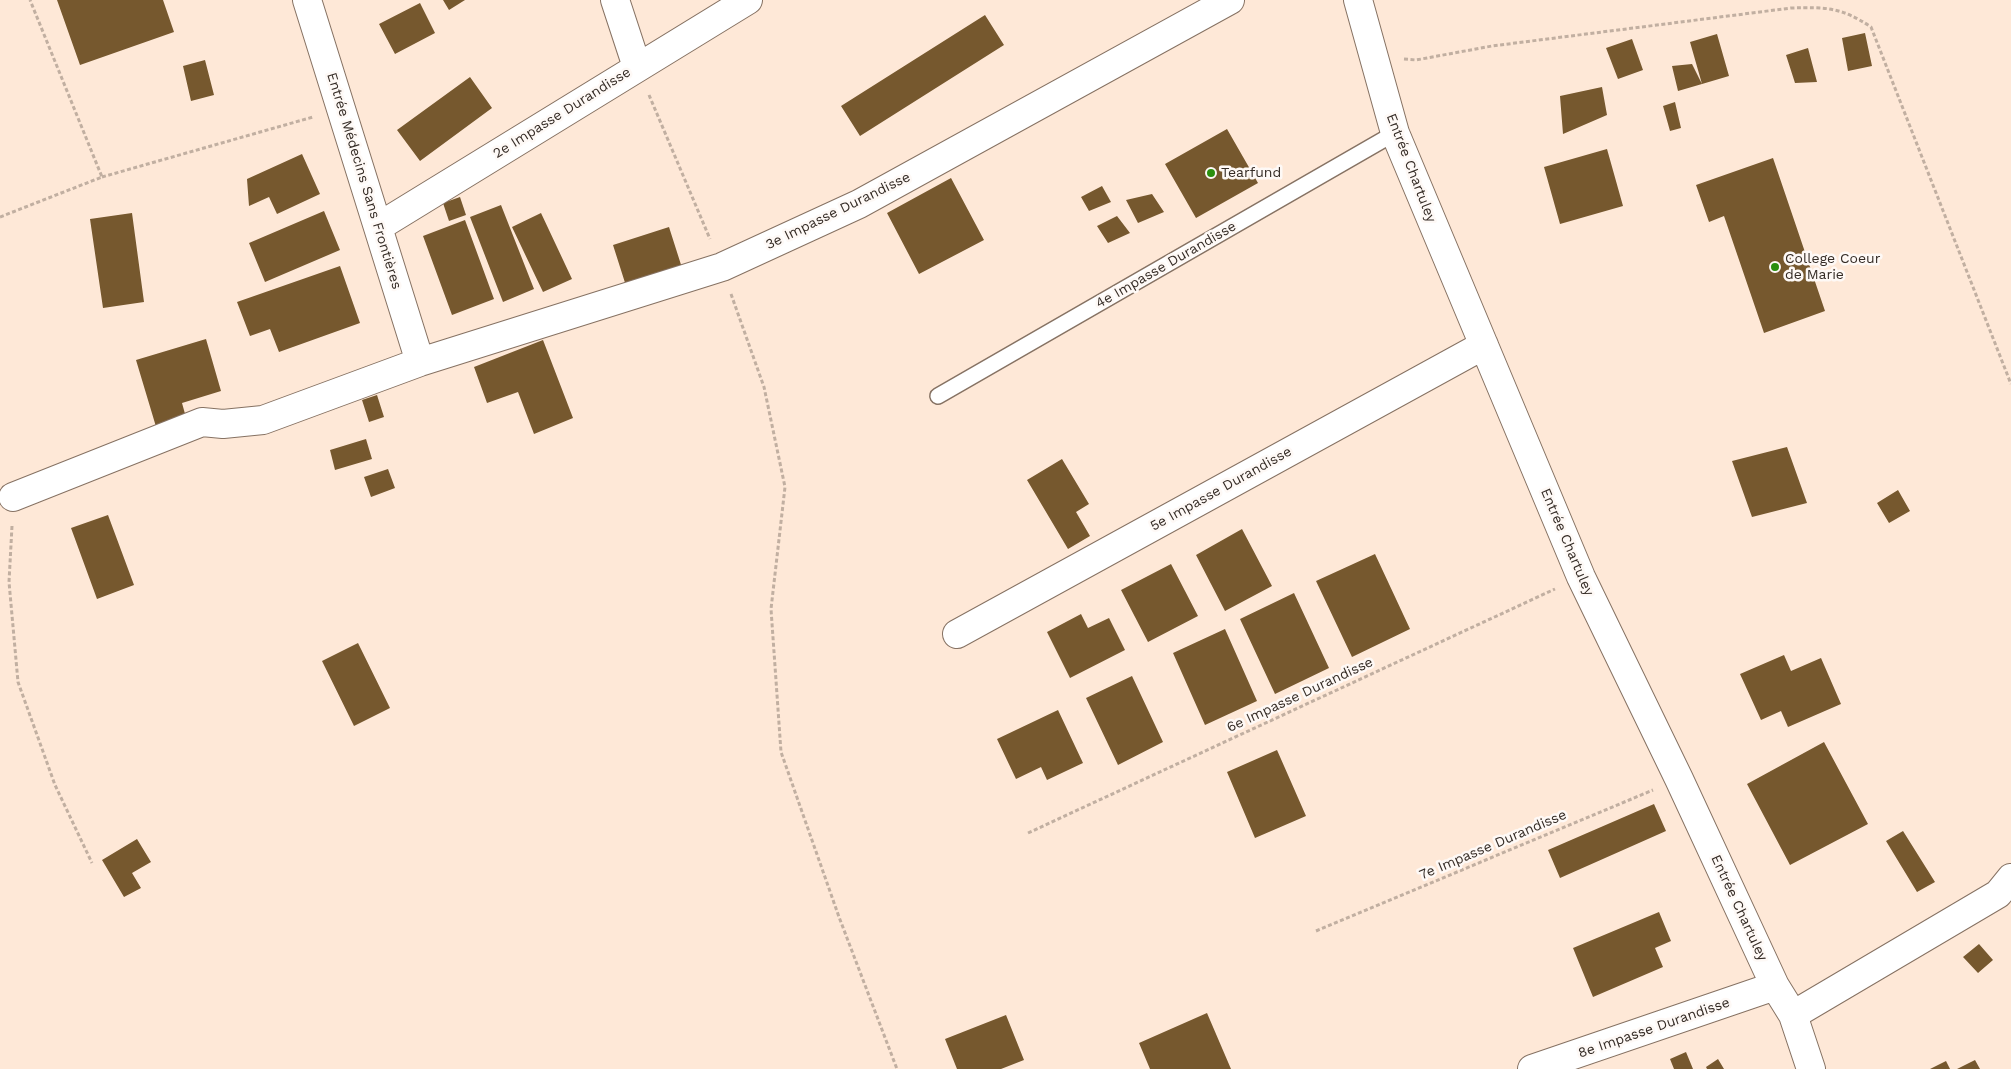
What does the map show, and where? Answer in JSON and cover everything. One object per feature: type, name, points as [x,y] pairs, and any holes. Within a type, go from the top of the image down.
[{"type":"street","name":"Entrée Médecins Sans Frontières","points":[[308,0],[420,362]]},
{"type":"street","points":[[615,0],[637,67]]},
{"type":"street","name":"2e Impasse Durandisse","points":[[378,227],[748,0]]},
{"type":"street","name":"3e Impasse Durandisse","points":[[13,497],[202,422],[223,424],[263,420],[420,362],[722,267],[858,204],[1230,0]]},
{"type":"street","name":"Entrée Chartuley","points":[[1358,0],[1395,133],[1581,577],[1679,779],[1775,986],[1793,1015],[1811,1069]]},
{"type":"street","name":"5e Impasse Durandisse","points":[[957,634],[1484,345]]},
{"type":"street","points":[[1793,1015],[1998,894],[2011,878]]},
{"type":"street","name":"8e Impasse Durandisse","points":[[1532,1069],[1775,986]]},
{"type":"lane","name":"4e Impasse Durandisse","points":[[938,396],[1395,133]]},
{"type":"path","points":[[30,0],[102,177]]},
{"type":"path","points":[[1374,57],[1416,60],[1492,46],[1792,8],[1827,7],[1856,17],[1871,27],[2011,384]]},
{"type":"path","points":[[637,67],[722,267],[764,387],[785,487],[771,609],[781,752],[839,917],[897,1069]]},
{"type":"path","points":[[0,217],[102,177],[341,109]]},
{"type":"path","points":[[13,497],[9,582],[18,682],[55,785],[92,863]]},
{"type":"path","name":"6e Impasse Durandisse","points":[[1028,833],[1581,577]]},
{"type":"path","name":"7e Impasse Durandisse","points":[[1316,931],[1679,779]]},
{"type":"building","points":[[57,0],[163,0],[174,32],[80,65]]},
{"type":"building","points":[[443,0],[465,0],[449,10]]},
{"type":"building","points":[[420,3],[435,33],[395,54],[379,24]]},
{"type":"building","points":[[985,15],[1004,45],[860,136],[841,106]]},
{"type":"building","points":[[1865,33],[1872,66],[1848,71],[1842,38]]},
{"type":"building","points":[[1717,34],[1729,76],[1702,84],[1690,42]]},
{"type":"building","points":[[1632,39],[1643,70],[1618,79],[1606,48]]},
{"type":"building","points":[[1808,48],[1817,82],[1795,83],[1786,55]]},
{"type":"building","points":[[205,60],[214,95],[191,101],[183,66]]},
{"type":"building","points":[[1692,64],[1702,84],[1678,91],[1672,66]]},
{"type":"building","points":[[470,77],[492,108],[420,161],[397,130]]},
{"type":"building","points":[[1602,87],[1607,115],[1563,134],[1560,96]]},
{"type":"building","points":[[1675,102],[1681,128],[1670,131],[1663,106]]},
{"type":"building","name":"Tearfund","points":[[1227,129],[1258,183],[1196,218],[1165,164]]},
{"type":"building","points":[[1607,149],[1623,206],[1560,224],[1544,167]]},
{"type":"building","points":[[302,154],[320,194],[277,214],[269,197],[249,206],[247,179]]},
{"type":"building","name":"College Coeur de Marie","points":[[1773,158],[1825,311],[1764,333],[1724,216],[1709,222],[1696,185]]},
{"type":"building","points":[[951,178],[984,240],[919,274],[887,213]]},
{"type":"building","points":[[1102,186],[1111,202],[1089,211],[1081,197]]},
{"type":"building","points":[[1152,194],[1164,212],[1138,223],[1126,200]]},
{"type":"building","points":[[460,197],[466,215],[449,221],[443,203]]},
{"type":"building","points":[[501,205],[534,289],[503,302],[470,217]]},
{"type":"building","points":[[324,211],[340,250],[265,282],[249,243]]},
{"type":"building","points":[[132,213],[144,302],[103,308],[90,219]]},
{"type":"building","points":[[541,213],[572,279],[543,292],[512,227]]},
{"type":"building","points":[[1117,216],[1130,233],[1108,243],[1097,226]]},
{"type":"building","points":[[465,220],[494,299],[452,315],[423,236]]},
{"type":"building","points":[[669,227],[683,271],[627,289],[613,245]]},
{"type":"building","points":[[340,266],[360,323],[279,352],[270,329],[250,336],[237,302]]},
{"type":"building","points":[[206,339],[221,391],[182,403],[187,421],[157,430],[136,360]]},
{"type":"building","points":[[543,340],[573,418],[534,434],[518,392],[487,403],[474,367]]},
{"type":"building","points":[[377,395],[384,417],[369,422],[362,400]]},
{"type":"building","points":[[366,439],[372,459],[335,470],[330,450]]},
{"type":"building","points":[[1787,447],[1807,503],[1752,517],[1732,461]]},
{"type":"building","points":[[1062,459],[1089,504],[1076,512],[1090,536],[1068,549],[1027,480]]},
{"type":"building","points":[[388,469],[395,488],[371,497],[364,477]]},
{"type":"building","points":[[1898,490],[1910,511],[1889,523],[1877,503]]},
{"type":"building","points":[[108,515],[134,585],[97,599],[71,528]]},
{"type":"building","points":[[1242,529],[1272,586],[1225,611],[1196,555]]},
{"type":"building","points":[[1375,554],[1410,629],[1352,657],[1316,581]]},
{"type":"building","points":[[1171,564],[1198,616],[1148,642],[1121,590]]},
{"type":"building","points":[[1294,593],[1329,668],[1275,694],[1240,619]]},
{"type":"building","points":[[1081,614],[1088,628],[1109,618],[1125,650],[1070,678],[1047,632]]},
{"type":"building","points":[[1225,629],[1257,701],[1205,725],[1173,653]]},
{"type":"building","points":[[358,643],[390,708],[354,726],[322,661]]},
{"type":"building","points":[[1784,655],[1791,671],[1821,658],[1841,704],[1788,727],[1781,711],[1761,720],[1740,674]]},
{"type":"building","points":[[1132,676],[1163,742],[1118,765],[1086,698]]},
{"type":"building","points":[[1058,710],[1083,763],[1047,780],[1041,767],[1016,779],[997,739]]},
{"type":"building","points":[[1824,742],[1868,824],[1790,865],[1747,784]]},
{"type":"building","points":[[1277,750],[1306,816],[1255,838],[1227,772]]},
{"type":"building","points":[[1654,804],[1666,831],[1560,878],[1548,850]]},
{"type":"building","points":[[1903,831],[1935,882],[1917,892],[1886,841]]},
{"type":"building","points":[[137,839],[151,862],[132,873],[141,888],[124,897],[102,860]]},
{"type":"building","points":[[1659,912],[1671,941],[1655,948],[1663,967],[1593,997],[1573,948]]},
{"type":"building","points":[[1979,944],[1993,960],[1978,973],[1963,957]]},
{"type":"building","points":[[1207,1013],[1231,1069],[1150,1069],[1139,1043]]},
{"type":"building","points":[[1006,1015],[1024,1060],[1001,1069],[957,1069],[945,1039]]},
{"type":"building","points":[[1686,1052],[1693,1069],[1674,1069],[1670,1059]]},
{"type":"building","points":[[1718,1059],[1724,1069],[1707,1069],[1706,1067]]},
{"type":"building","points":[[1975,1060],[1980,1069],[1957,1069]]},
{"type":"building","points":[[1946,1061],[1950,1069],[1930,1069]]},
{"type":"place","name":"Tearfund","points":[[1211,173]]},
{"type":"place","name":"College Coeur de Marie","points":[[1775,267]]}]
